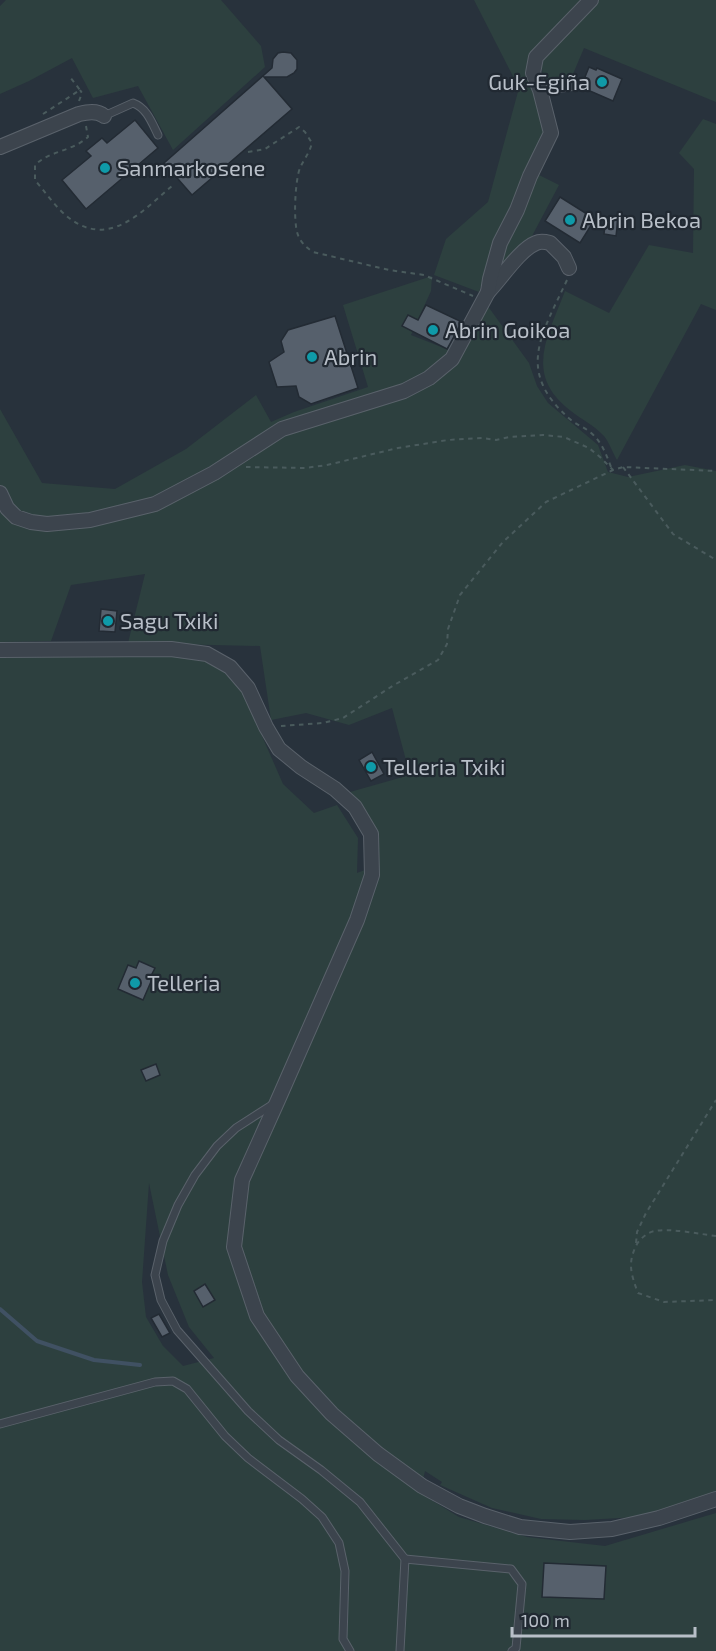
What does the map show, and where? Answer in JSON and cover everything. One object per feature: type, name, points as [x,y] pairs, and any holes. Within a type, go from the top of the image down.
[{"type":"street","points":[[486,296],[500,243],[517,210],[550,133],[540,90],[533,73],[536,57],[591,0]]},
{"type":"street","points":[[0,147],[87,112],[100,113],[104,116]]},
{"type":"street","points":[[0,494],[7,508],[16,517],[47,524],[90,520],[155,504],[214,472],[282,429],[404,391],[429,378],[452,359],[486,296],[516,259],[537,242],[550,243],[564,258],[569,268]]},
{"type":"street","points":[[0,650],[171,650],[207,654],[230,667],[248,688],[279,749],[355,807],[371,834],[372,875],[357,920],[242,1180],[234,1247],[257,1316],[297,1376],[332,1414],[378,1454],[422,1486],[459,1506],[520,1527],[570,1532],[612,1529],[659,1518],[716,1500]]},
{"type":"lane","points":[[540,90],[578,85]]},
{"type":"lane","points":[[104,116],[133,103],[140,105],[158,135]]},
{"type":"lane","points":[[278,1100],[236,1128],[217,1146],[189,1185],[163,1241],[155,1275],[161,1300],[177,1330],[248,1411],[279,1440],[360,1502],[405,1558],[400,1651]]},
{"type":"lane","points":[[0,1424],[155,1382],[173,1381],[187,1389],[225,1436],[248,1458],[322,1517],[339,1544],[345,1571],[343,1639],[350,1651]]},
{"type":"lane","points":[[405,1558],[511,1569],[522,1584],[516,1648],[512,1651]]},
{"type":"path","points":[[70,77],[82,93],[76,108]]},
{"type":"path","points":[[40,130],[36,121],[38,118],[80,90]]},
{"type":"path","points":[[86,122],[88,137],[78,145],[43,157],[35,165],[35,180],[67,217],[80,225],[97,230],[112,229],[133,219],[172,186]]},
{"type":"path","points":[[248,152],[265,149],[299,127],[305,132],[312,143],[310,152],[300,167],[296,186],[297,233],[303,244],[313,252],[389,270],[424,275],[486,296]]},
{"type":"path","points":[[569,268],[567,279],[539,344],[537,366],[542,386],[552,402],[574,423],[590,432],[603,446],[613,470]]},
{"type":"path","points":[[244,467],[305,468],[448,440],[482,438],[496,440],[543,435],[564,437],[589,448],[613,470]]},
{"type":"path","points":[[623,467],[673,534],[716,560]]},
{"type":"path","points":[[266,727],[323,723],[342,718],[438,660],[447,644],[448,629],[460,595],[504,543],[546,502],[623,467],[716,471]]},
{"type":"path","points":[[636,1247],[637,1232],[646,1213],[716,1100]]},
{"type":"path","points":[[716,1236],[677,1231],[654,1231],[640,1239],[631,1255],[632,1275],[638,1293],[664,1302],[716,1300]]},
{"type":"shaded area","points":[[6,0],[221,0],[261,46],[265,67],[173,150],[138,86],[93,98],[72,58],[0,94],[0,6]]},
{"type":"shaded area","points":[[474,0],[580,0],[533,51],[544,131],[495,244],[479,292],[434,275],[446,239],[488,202],[519,88]]},
{"type":"shaded area","points":[[598,0],[716,0],[716,102],[584,48],[573,74],[565,80],[543,79],[541,57]]},
{"type":"shaded area","points":[[703,119],[716,124],[716,310],[701,304],[617,460],[604,436],[571,411],[556,397],[547,383],[544,354],[547,339],[565,291],[609,313],[649,245],[693,253],[694,169],[679,153]]},
{"type":"shaded area","points":[[537,174],[559,185],[532,236],[494,276],[506,240]]},
{"type":"shaded area","points":[[432,276],[431,291],[411,335],[459,354],[487,305],[529,363],[537,386],[548,403],[598,445],[608,472],[628,477],[685,465],[716,471],[716,1492],[637,1517],[585,1520],[541,1519],[492,1508],[440,1485],[442,1482],[425,1471],[420,1493],[459,1517],[527,1537],[605,1546],[716,1513],[716,1651],[0,1651],[0,657],[184,655],[214,663],[241,688],[283,784],[314,813],[337,805],[358,838],[357,873],[378,865],[378,831],[350,792],[410,775],[392,708],[349,725],[306,713],[271,720],[260,646],[128,643],[145,574],[71,585],[51,641],[0,642],[0,409],[42,483],[115,489],[186,449],[256,395],[271,422],[368,387],[343,305]],"holes":[[[149,1183],[168,1275],[189,1327],[214,1358],[183,1366],[163,1346],[146,1317],[142,1282]]]},
{"type":"building","points":[[278,53],[291,53],[297,60],[297,69],[294,73],[287,77],[264,77],[292,109],[192,195],[164,163],[272,68],[273,59]]},
{"type":"building","name":"Guk-Egiña","points":[[589,67],[622,79],[613,101],[583,88]]},
{"type":"building","name":"Sanmarkosene","points":[[135,120],[158,148],[86,209],[62,180],[91,156],[86,151],[102,138],[107,143]]},
{"type":"building","name":"Abrin Bekoa","points":[[560,197],[595,219],[580,243],[545,221]]},
{"type":"building","points":[[606,217],[618,219],[616,236],[604,234]]},
{"type":"building","name":"Abrin Goikoa","points":[[426,305],[462,322],[447,349],[402,326],[408,315],[418,320]]},
{"type":"building","name":"Abrin","points":[[335,316],[358,388],[311,404],[299,397],[296,386],[277,387],[269,362],[284,352],[281,341],[288,330]]},
{"type":"building","name":"Sagu Txiki","points":[[101,609],[117,611],[115,632],[99,631]]},
{"type":"building","name":"Telleria Txiki","points":[[372,752],[384,774],[371,781],[359,760]]},
{"type":"building","name":"Telleria","points":[[139,961],[155,968],[143,1000],[118,989],[128,965],[136,968]]},
{"type":"building","points":[[156,1064],[160,1075],[146,1081],[141,1070]]},
{"type":"building","points":[[205,1284],[215,1300],[203,1307],[194,1291]]},
{"type":"building","points":[[159,1314],[170,1333],[162,1337],[151,1318]]},
{"type":"building","points":[[544,1563],[606,1566],[604,1599],[542,1597]]},
{"type":"waterway","points":[[0,1309],[37,1341],[94,1360],[140,1365]]},
{"type":"place","name":"Guk-Egiña","points":[[602,82]]},
{"type":"place","name":"Sanmarkosene","points":[[105,168]]},
{"type":"place","name":"Abrin Bekoa","points":[[570,220]]},
{"type":"place","name":"Abrin Goikoa","points":[[433,330]]},
{"type":"place","name":"Abrin","points":[[312,357]]},
{"type":"place","name":"Sagu Txiki","points":[[108,621]]},
{"type":"place","name":"Telleria Txiki","points":[[371,767]]},
{"type":"place","name":"Telleria","points":[[135,983]]}]
